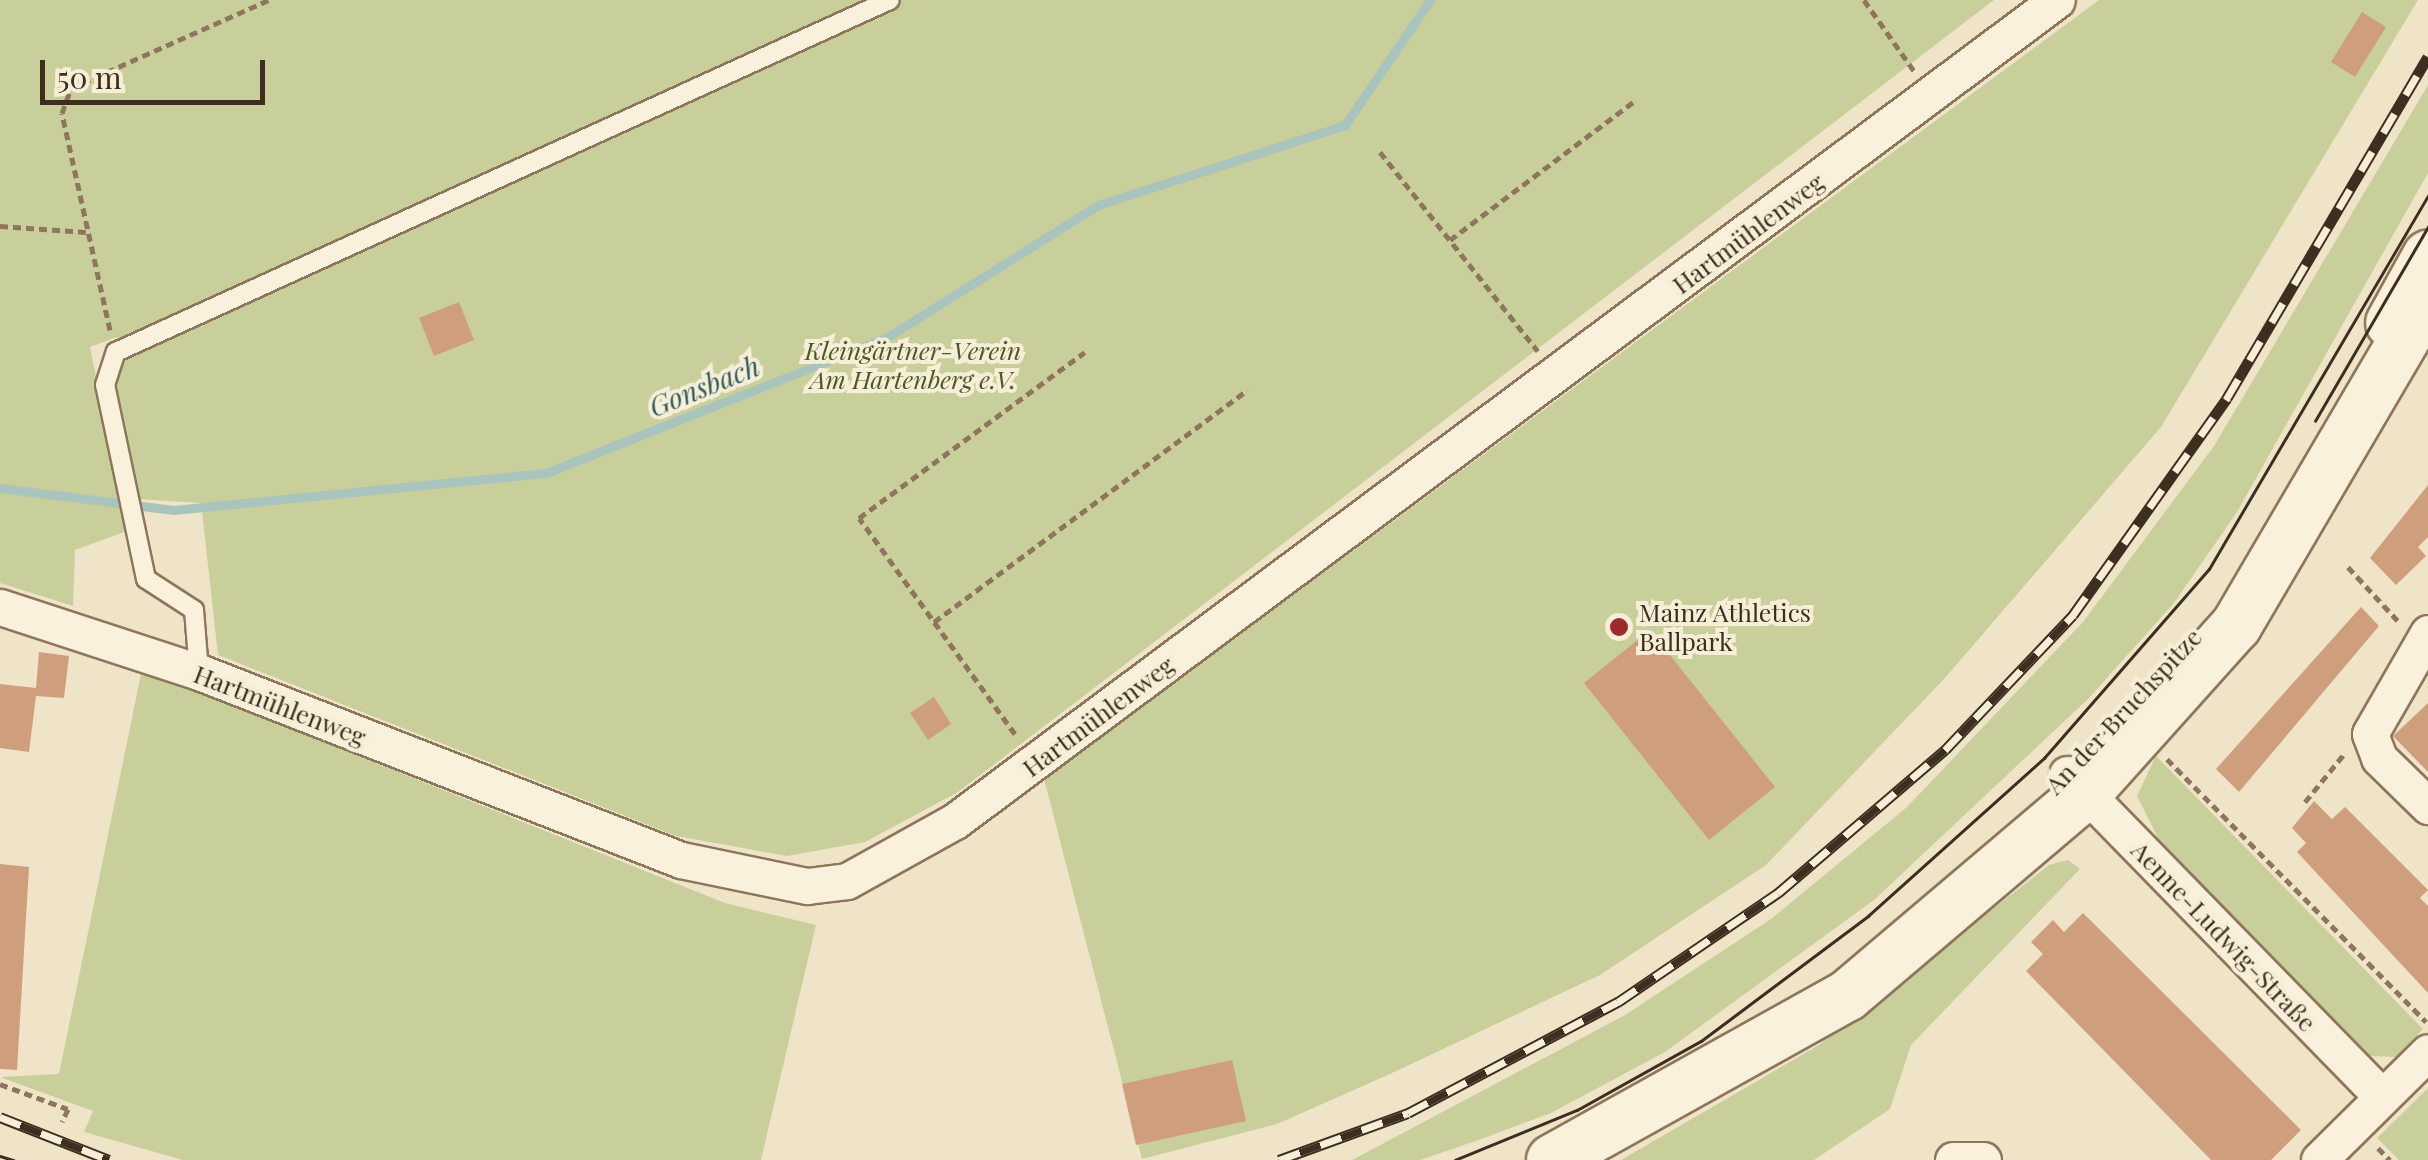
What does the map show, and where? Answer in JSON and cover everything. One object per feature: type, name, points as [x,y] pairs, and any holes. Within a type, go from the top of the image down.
[{"type":"main road","name":"An der Bruchspitze","points":[[2076,784],[2188,646],[2254,555],[2428,256]]},
{"type":"main road","name":"An der Bruchspitze","points":[[1552,1160],[1712,1076],[1899,930],[2076,784],[2236,626],[2428,299]]},
{"type":"street","name":"Hartmühlenweg","points":[[0,608],[198,672],[681,860],[807,886],[847,881],[900,856],[1036,762],[2057,0]]},
{"type":"street","points":[[2414,628],[2370,734],[2379,758],[2428,806]]},
{"type":"street","name":"Aenne-Ludwig-Straße","points":[[2076,784],[2382,1097]]},
{"type":"street","points":[[2318,1160],[2428,1052]]},
{"type":"street","points":[[1953,1160],[1982,1160]]},
{"type":"lane","points":[[198,672],[194,610],[146,579],[104,385],[116,352],[890,0]]},
{"type":"path","points":[[116,352],[62,113],[71,88],[269,0]]},
{"type":"path","points":[[1864,0],[1930,95]]},
{"type":"path","points":[[1450,240],[1633,102]]},
{"type":"path","points":[[1380,152],[1558,376]]},
{"type":"path","points":[[0,226],[87,232]]},
{"type":"path","points":[[1036,762],[859,518],[1085,352]]},
{"type":"path","points":[[934,622],[1247,390]]},
{"type":"path","points":[[2348,567],[2414,628]]},
{"type":"path","points":[[2306,802],[2356,738],[2370,734]]},
{"type":"path","points":[[2155,747],[2428,1024]]},
{"type":"path","points":[[0,1084],[68,1108],[62,1122]]},
{"type":"green space","name":"Kleingärtner-Verein Am Hartenberg e.V.","points":[[0,0],[1994,0],[958,792],[865,842],[787,856],[676,836],[218,655],[201,503],[136,499],[111,381],[117,337],[90,347],[127,531],[75,550],[73,606],[0,583]]},
{"type":"green space","name":"Mainz Athletics Ballpark","points":[[2099,0],[2418,0],[2161,427],[1945,678],[1766,865],[1600,975],[1390,1074],[1277,1124],[1142,1159],[1044,779]]},
{"type":"green space","points":[[2428,85],[2428,173],[2237,512],[2174,603],[2088,699],[1874,900],[1665,1052],[1551,1113],[1473,1142],[1420,1160],[1352,1160],[1625,1015],[1771,919],[1907,807],[2083,622],[2214,446]]},
{"type":"green space","points":[[142,669],[725,903],[816,925],[761,1160],[183,1160],[84,1132],[93,1111],[0,1077],[59,1074]]},
{"type":"green space","points":[[2156,756],[2423,1029],[2396,1057],[2370,1056],[2159,840],[2137,796]]},
{"type":"green space","points":[[2068,860],[2080,869],[1911,1045],[1890,1109],[1814,1160],[1621,1160],[1819,1045],[2049,865]]},
{"type":"green space","points":[[2428,1088],[2428,1160],[2399,1160],[2377,1138]]},
{"type":"building","points":[[2362,12],[2386,27],[2355,77],[2331,62]]},
{"type":"building","points":[[459,302],[474,340],[434,356],[419,318]]},
{"type":"building","points":[[2428,485],[2428,537],[2418,547],[2426,556],[2396,585],[2370,558]]},
{"type":"building","points":[[2361,607],[2379,626],[2239,792],[2216,769]]},
{"type":"building","points":[[1650,630],[1775,787],[1709,840],[1584,683]]},
{"type":"building","points":[[39,652],[69,656],[64,698],[36,696],[29,752],[0,748],[0,684],[36,688]]},
{"type":"building","points":[[934,697],[951,724],[928,740],[910,713]]},
{"type":"building","points":[[2428,703],[2428,772],[2393,736]]},
{"type":"building","points":[[2314,801],[2332,819],[2345,807],[2428,890],[2420,898],[2428,906],[2428,993],[2297,852],[2306,843],[2292,828]]},
{"type":"building","points":[[0,864],[29,867],[17,1070],[0,1069]]},
{"type":"building","points":[[2083,913],[2301,1130],[2271,1160],[2211,1160],[2026,971],[2043,954],[2031,942],[2053,920],[2064,932]]},
{"type":"building","points":[[1232,1060],[1246,1121],[1136,1145],[1122,1084]]},
{"type":"waterway","name":"Gonsbach","points":[[0,488],[174,510],[546,473],[886,338],[1098,205],[1345,125],[1430,0]]},
{"type":"tram line","points":[[1455,1160],[1577,1110],[1701,1041],[1868,916],[2044,758],[2209,569],[2428,195]]},
{"type":"tram line","points":[[2315,421],[2428,227]]},
{"type":"tram line","points":[[0,1156],[13,1160]]},
{"type":"railway","points":[[1279,1160],[1408,1113],[1618,1002],[1778,893],[1945,750],[2073,615],[2227,398],[2428,57]]},
{"type":"railway","points":[[0,1117],[109,1160]]},
{"type":"place","name":"Mainz Athletics Ballpark","points":[[1619,627]]}]
